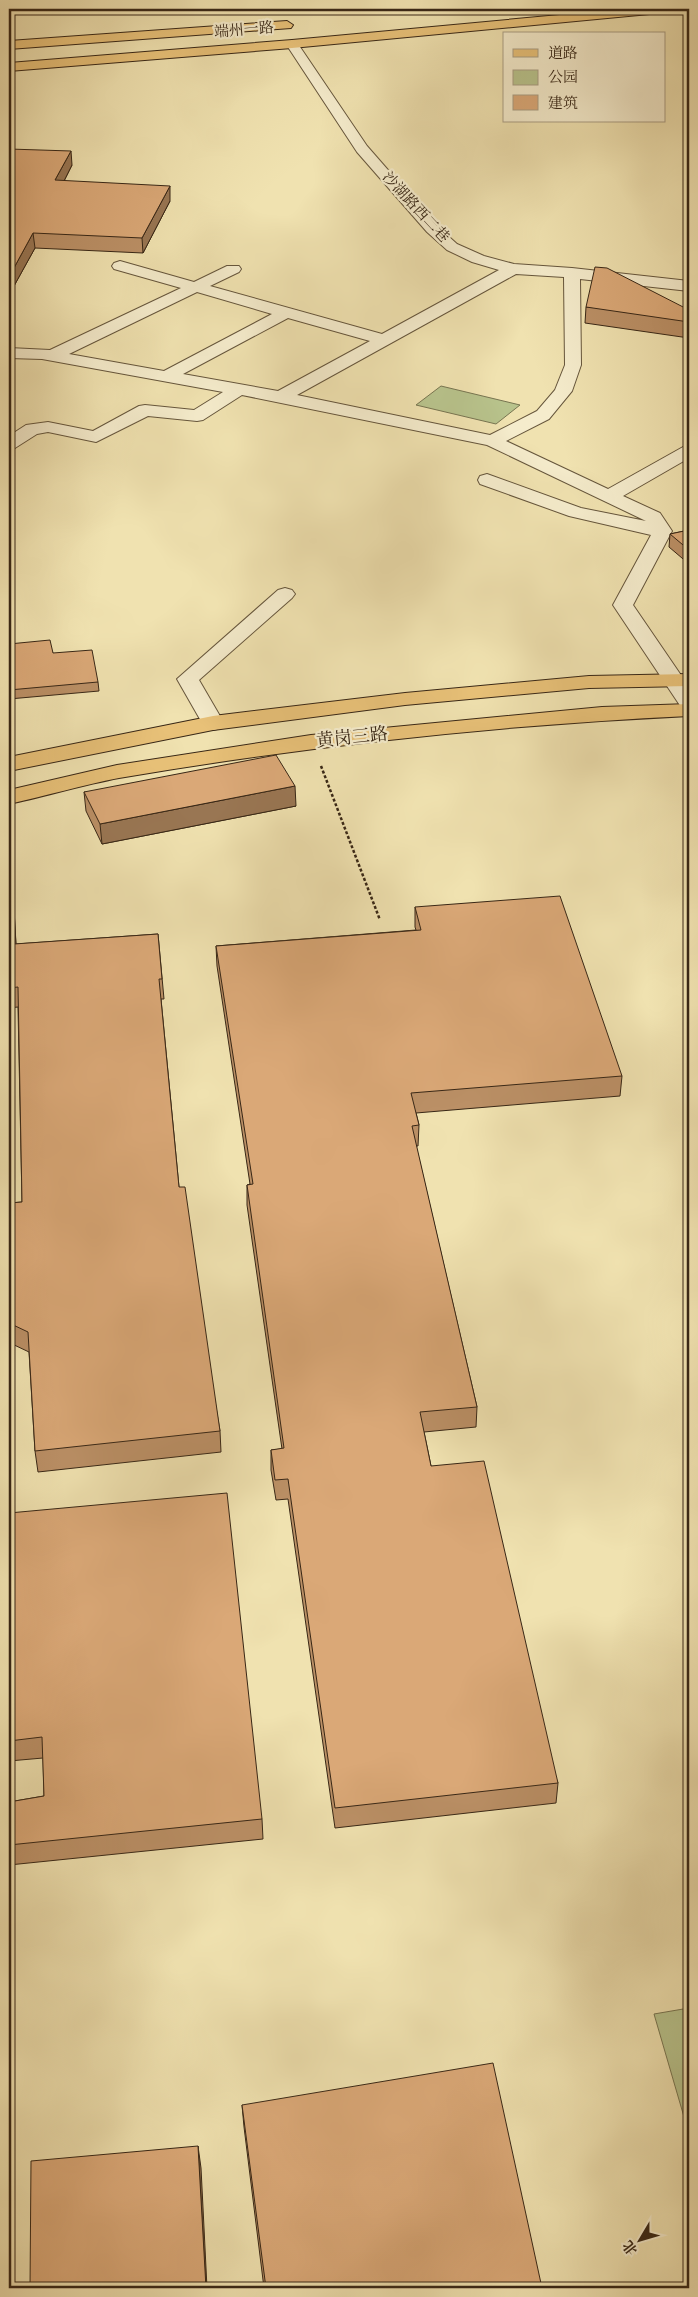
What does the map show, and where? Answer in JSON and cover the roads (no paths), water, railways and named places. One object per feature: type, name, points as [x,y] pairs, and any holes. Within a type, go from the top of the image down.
[{"type":"main road","name":"端州一路","points":[[9,55],[199,43],[361,28],[441,17],[660,9]]},
{"type":"main road","name":"端州一路","points":[[9,67],[292,44],[534,13]]},
{"type":"main road","points":[[9,45],[298,24]]},
{"type":"main road","points":[[199,43],[208,38],[238,29]]},
{"type":"main road","name":"黄岗三路","points":[[15,762],[213,723],[405,699],[589,682],[682,680]]},
{"type":"main road","name":"黄岗三路","points":[[12,796],[117,772],[311,742],[602,714],[689,710]]},
{"type":"street","name":"沙湖路西二巷","points":[[292,44],[362,148],[432,229],[452,247],[478,259],[513,269],[572,273],[689,286]]},
{"type":"street","points":[[120,266],[384,340]]},
{"type":"street","points":[[51,356],[234,269]]},
{"type":"street","points":[[281,397],[513,269]]},
{"type":"street","points":[[492,441],[542,415],[563,391],[573,365],[572,273]]},
{"type":"street","points":[[167,376],[285,312]]},
{"type":"street","points":[[9,353],[51,356],[167,376],[281,397],[492,441],[653,517],[662,531]]},
{"type":"street","points":[[9,444],[32,429],[48,427],[96,437],[145,410],[197,416],[240,390]]},
{"type":"street","points":[[609,496],[689,451]]},
{"type":"street","points":[[487,480],[576,512],[662,531]]},
{"type":"street","points":[[662,531],[623,605],[682,680],[689,702]]},
{"type":"street","points":[[213,723],[188,680],[285,594]]}]
